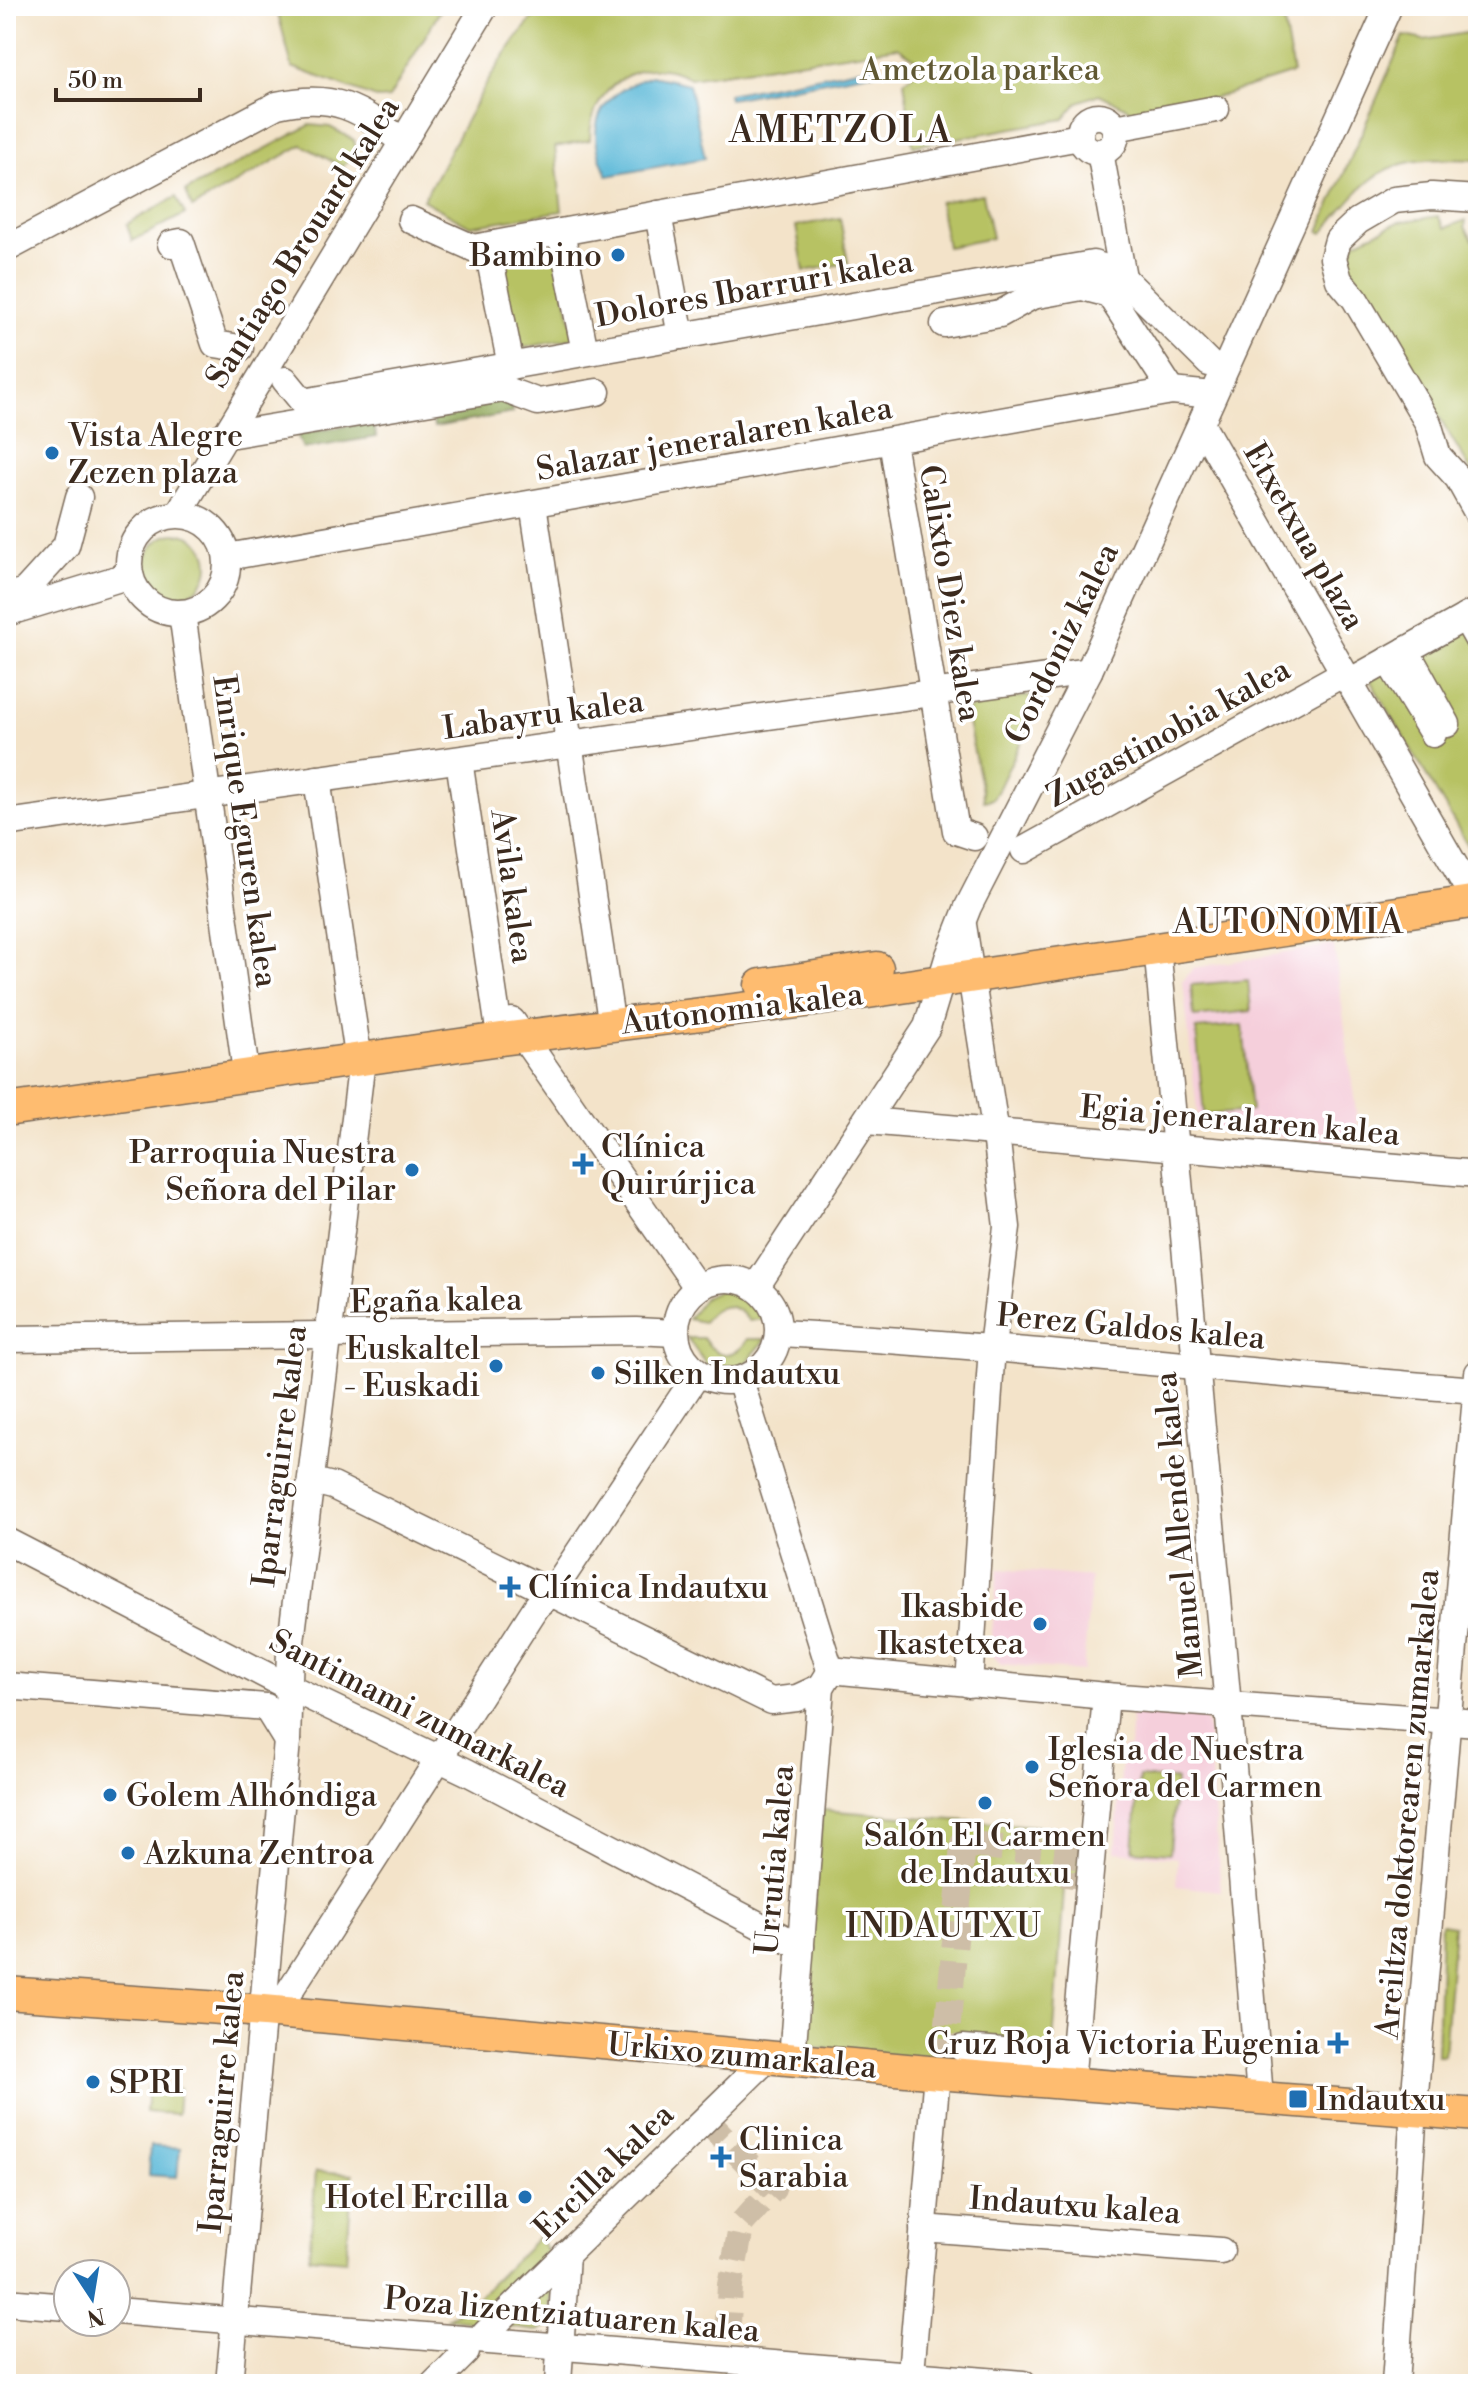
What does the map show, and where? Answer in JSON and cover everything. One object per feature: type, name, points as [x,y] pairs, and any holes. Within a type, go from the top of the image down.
[{"type":"main road","name":"Autonomia kalea","points":[[510,1027],[609,1007],[1474,892]]},
{"type":"main road","name":"Autonomia kalea","points":[[6,1110],[510,1027],[958,959],[1157,947],[1474,892]]},
{"type":"main road","name":"Autonomia kalea","points":[[6,1088],[244,1058],[359,1051]]},
{"type":"main road","name":"Urkixo zumarkalea","points":[[6,1993],[264,2011],[937,2073],[1062,2074],[1260,2097],[1478,2115]]},
{"type":"street","name":"Santiago Brouard kalea","points":[[178,514],[222,436],[485,6]]},
{"type":"street","name":"Gordoniz kalea","points":[[756,1287],[927,1027],[958,959],[999,842],[1089,671],[1389,6]]},
{"type":"street","points":[[6,249],[277,105],[318,98],[343,104],[368,116],[403,142]]},
{"type":"street","points":[[473,248],[658,214],[1093,122],[1216,109]]},
{"type":"street","points":[[1093,122],[1123,277]]},
{"type":"street","points":[[1478,199],[1432,196],[1394,200],[1358,221],[1338,240],[1333,258],[1334,270],[1428,423],[1438,456],[1458,478],[1478,514]]},
{"type":"street","points":[[658,214],[681,336]]},
{"type":"street","points":[[411,220],[489,255],[511,366]]},
{"type":"street","points":[[561,232],[585,352]]},
{"type":"street","points":[[171,244],[181,242],[215,344],[240,348]]},
{"type":"street","name":"Dolores Ibarruri kalea","points":[[285,380],[303,402],[1093,264],[1116,271],[1209,363]]},
{"type":"street","points":[[944,324],[1016,313],[1032,296],[1082,287],[1109,294],[1172,391]]},
{"type":"street","points":[[222,436],[503,389],[538,402],[597,392]]},
{"type":"street","name":"Salazar jeneralaren kalea","points":[[227,557],[1172,391],[1213,395]]},
{"type":"street","name":"Etxetxua plaza","points":[[1201,424],[1474,892]]},
{"type":"street","name":"Calixto Diez kalea","points":[[892,441],[956,831],[974,837]]},
{"type":"street","points":[[6,597],[25,591],[66,546],[79,497]]},
{"type":"street","points":[[533,504],[609,1007]]},
{"type":"street","points":[[178,514],[192,516],[216,531],[227,557],[227,573],[211,601],[182,613],[155,608],[143,599],[130,575],[129,560],[139,533],[163,517],[178,514]]},
{"type":"street","points":[[6,613],[130,575]]},
{"type":"street","name":"Enrique Eguren kalea","points":[[182,613],[244,1058]]},
{"type":"street","points":[[1472,613],[1478,640]]},
{"type":"street","name":"Etxetxua plaza","points":[[1347,678],[1397,655],[1472,613]]},
{"type":"street","points":[[1397,655],[1440,729]]},
{"type":"street","name":"Labayru kalea","points":[[6,823],[1089,671]]},
{"type":"street","name":"Zugastinobia kalea","points":[[1024,850],[1347,678]]},
{"type":"street","name":"Avila kalea","points":[[459,760],[510,1027]]},
{"type":"street","name":"Iparraguirre kalea","points":[[229,2384],[287,1741],[287,1686],[359,1051],[317,779]]},
{"type":"street","name":"Manuel Allende kalea","points":[[1157,947],[1228,1705],[1260,2097]]},
{"type":"street","points":[[958,959],[996,1134],[1007,1227],[992,1347],[969,1684]]},
{"type":"street","points":[[510,1027],[697,1287]]},
{"type":"street","name":"Egia jeneralaren kalea","points":[[867,1121],[996,1134],[1177,1143],[1478,1174]]},
{"type":"street","points":[[727,1278],[756,1287],[771,1303],[779,1333],[767,1362],[740,1380],[711,1379],[698,1373],[687,1363],[675,1333],[678,1312],[697,1287],[727,1278]]},
{"type":"street","name":"Egaña kalea","points":[[6,1339],[675,1333]]},
{"type":"street","name":"Perez Galdos kalea","points":[[779,1333],[992,1347],[1197,1368],[1477,1384]]},
{"type":"street","points":[[264,2011],[283,2001],[537,1606],[551,1594],[698,1373]]},
{"type":"street","points":[[740,1380],[826,1679]]},
{"type":"street","name":"Areiltza doktorearen zumarkalea","points":[[1395,2384],[1414,2111],[1477,1384]]},
{"type":"street","points":[[312,1481],[333,1486],[771,1701],[797,1698],[826,1679],[969,1684],[1478,1723]]},
{"type":"street","name":"Santimami zumarkalea","points":[[6,1541],[801,1947]]},
{"type":"street","name":"Urrutia kalea","points":[[780,2058],[801,1947],[826,1679]]},
{"type":"street","points":[[6,1686],[266,1707],[287,1741]]},
{"type":"street","points":[[1062,2074],[1106,1696]]},
{"type":"street","points":[[1062,2074],[1073,1888]]},
{"type":"street","points":[[963,2048],[1062,2074]]},
{"type":"street","name":"Ercilla kalea","points":[[434,2384],[566,2254],[780,2058]]},
{"type":"street","points":[[910,2380],[937,2073]]},
{"type":"street","name":"Indautxu kalea","points":[[923,2228],[1221,2251]]},
{"type":"street","points":[[558,2384],[566,2254]]},
{"type":"street","points":[[6,2302],[52,2306]]},
{"type":"street","name":"Poza lizentziatuaren kalea","points":[[132,2312],[560,2348],[725,2372],[1023,2384]]},
{"type":"shaded area","points":[[1334,945],[1360,1143],[1209,1131],[1198,1120],[1183,981],[1193,968]]},
{"type":"shaded area","name":"Ikasbide Ikastetxea","points":[[998,1569],[1091,1577],[1083,1671],[1001,1664],[990,1653]]},
{"type":"shaded area","points":[[1132,1709],[1200,1714],[1207,1723],[1221,1891],[1176,1886],[1178,1858],[1115,1852],[1123,1748],[1130,1747]]},
{"type":"green space","points":[[276,6],[443,6],[389,98],[379,99],[292,67]]},
{"type":"green space","name":"Ametzola parkea","points":[[544,6],[1281,6],[1293,73],[1215,98],[1133,111],[1099,94],[1078,102],[1064,119],[913,146],[904,81],[914,71],[915,62],[898,47],[690,78],[672,71],[654,69],[637,72],[622,79],[599,104],[592,121],[590,140],[555,147],[562,211],[470,226],[423,200],[493,74],[525,27]]},
{"type":"green space","points":[[1478,31],[1478,160],[1424,160],[1387,170],[1357,192],[1323,233],[1319,231],[1404,36],[1424,40]]},
{"type":"green space","points":[[310,125],[330,127],[354,140],[356,150],[343,167],[302,145],[192,208],[186,191]]},
{"type":"green space","points":[[983,194],[992,238],[947,247],[939,202]]},
{"type":"green space","points":[[176,197],[185,214],[132,241],[127,224]]},
{"type":"green space","points":[[1438,216],[1445,228],[1466,220],[1465,227],[1478,248],[1478,471],[1473,474],[1348,263],[1355,242],[1399,222]]},
{"type":"green space","points":[[840,218],[848,263],[804,271],[796,226]]},
{"type":"green space","points":[[553,240],[575,338],[516,349],[492,251]]},
{"type":"green space","points":[[510,399],[513,413],[434,427],[431,412]]},
{"type":"green space","points":[[374,422],[376,437],[303,449],[297,434]]},
{"type":"green space","points":[[177,534],[189,536],[199,543],[206,553],[206,577],[199,587],[189,594],[177,596],[165,594],[155,587],[148,577],[146,565],[148,553],[155,543],[165,536]]},
{"type":"green space","points":[[1478,620],[1478,862],[1370,680]]},
{"type":"green space","points":[[1027,696],[1035,698],[1038,706],[997,792],[992,799],[984,801],[966,713],[976,702]]},
{"type":"green space","points":[[1248,980],[1251,1011],[1194,1017],[1191,985]]},
{"type":"green space","points":[[1243,1025],[1251,1111],[1204,1115],[1196,1029]]},
{"type":"green space","points":[[726,1288],[755,1301],[764,1319],[749,1321],[737,1310],[726,1306],[714,1311],[703,1322],[688,1319],[706,1296]]},
{"type":"green space","points":[[687,1338],[703,1338],[714,1350],[726,1354],[737,1351],[748,1339],[766,1339],[745,1364],[722,1367],[706,1364]]},
{"type":"green space","points":[[1139,1777],[1176,1780],[1170,1853],[1133,1850]]},
{"type":"green space","points":[[822,1810],[1085,1830],[1081,1878],[1065,1876],[1051,2073],[810,2047],[804,2037]]},
{"type":"green space","points":[[1441,1924],[1454,1926],[1444,2055],[1437,2055]]},
{"type":"green space","points":[[148,2087],[179,2089],[177,2114],[146,2112]]},
{"type":"green space","points":[[316,2171],[353,2174],[346,2260],[309,2257]]},
{"type":"green space","points":[[538,2237],[545,2247],[551,2269],[549,2327],[537,2331],[447,2318],[469,2306]]},
{"type":"water","points":[[879,65],[880,71],[729,99],[728,94]]},
{"type":"water","points":[[651,76],[689,84],[705,158],[608,176],[596,142],[600,114],[619,92]]},
{"type":"water","points":[[150,2146],[180,2148],[177,2177],[148,2175]]},
{"type":"tunnel","points":[[963,2048],[946,2047],[963,1844],[1077,1856],[1073,1888]]},
{"type":"tunnel","points":[[705,2119],[773,2189],[742,2223],[730,2285],[726,2360]]},
{"type":"place","name":"Bambino","points":[[618,255]]},
{"type":"place","name":"Vista Alegre Zezen plaza","points":[[52,453]]},
{"type":"place","name":"Clínica Quirúrjica","points":[[583,1164]]},
{"type":"place","name":"Parroquia Nuestra Señora del Pilar","points":[[412,1170]]},
{"type":"place","name":"Euskaltel - Euskadi","points":[[496,1366]]},
{"type":"place","name":"Silken Indautxu","points":[[598,1373]]},
{"type":"place","name":"Clínica Indautxu","points":[[510,1587]]},
{"type":"place","name":"Ikasbide Ikastetxea","points":[[1040,1624]]},
{"type":"place","name":"Iglesia de Nuestra Señora del Carmen","points":[[1032,1767]]},
{"type":"place","name":"Golem Alhóndiga","points":[[110,1795]]},
{"type":"place","name":"Salón El Carmen de Indautxu","points":[[985,1803]]},
{"type":"place","name":"Azkuna Zentroa","points":[[128,1853]]},
{"type":"place","name":"Cruz Roja Victoria Eugenia","points":[[1338,2043]]},
{"type":"place","name":"SPRI","points":[[93,2082]]},
{"type":"place","name":"Indautxu","points":[[1298,2099]]},
{"type":"place","name":"Clinica Sarabia","points":[[721,2157]]},
{"type":"place","name":"Hotel Ercilla","points":[[525,2197]]},
{"type":"district","name":"AMETZOLA","points":[[841,129]]},
{"type":"district","name":"AUTONOMIA","points":[[1289,921]]},
{"type":"district","name":"INDAUTXU","points":[[944,1925]]}]
